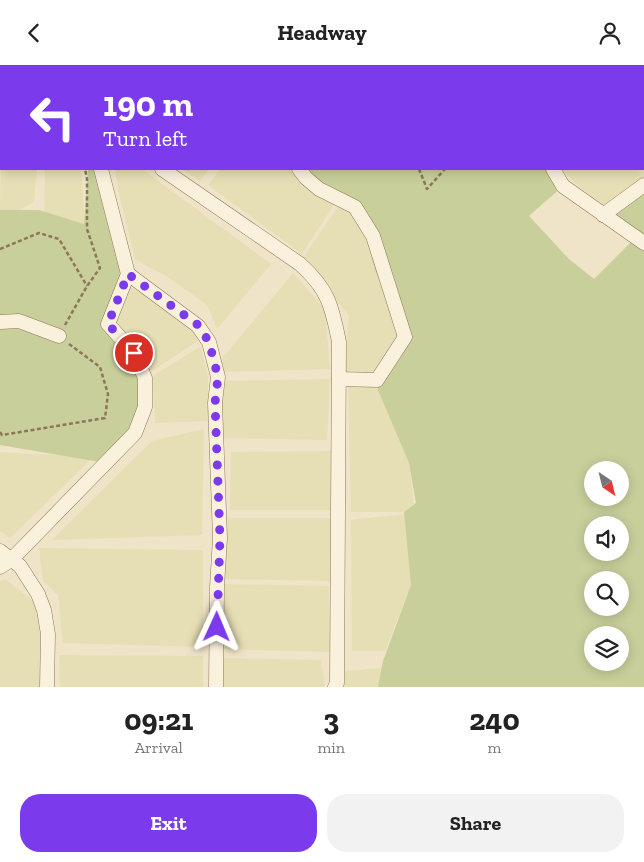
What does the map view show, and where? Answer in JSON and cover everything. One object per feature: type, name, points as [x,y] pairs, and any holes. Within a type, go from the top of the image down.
[{"type":"street","points":[[6,563],[135,433],[146,407],[145,378],[134,353],[108,324],[128,274],[101,170]]},
{"type":"street","points":[[163,170],[300,264],[314,277],[326,293],[333,312],[339,342],[337,683],[335,687]]},
{"type":"street","points":[[300,170],[319,189],[355,207],[373,236],[405,337],[377,380],[339,379]]},
{"type":"street","points":[[554,170],[563,186],[644,243]]},
{"type":"street","points":[[603,215],[644,185]]},
{"type":"street","points":[[128,274],[198,325],[209,342],[218,377],[215,403],[220,538],[217,587],[216,687]]},
{"type":"street","points":[[0,322],[19,321],[59,336]]},
{"type":"street","points":[[0,551],[6,563]]},
{"type":"street","points":[[6,563],[20,566],[38,594],[44,610],[48,634],[47,687]]},
{"type":"path","points":[[0,432],[2,435],[104,418],[108,393],[100,367],[59,336],[86,286],[100,268],[87,229],[87,179],[85,170]]},
{"type":"path","points":[[419,170],[427,189],[444,170]]},
{"type":"path","points":[[0,249],[38,233],[59,239],[86,286]]},
{"type":"shaded area","points":[[1,170],[37,170],[34,202],[17,211],[0,210]]},
{"type":"shaded area","points":[[45,170],[81,170],[85,224],[44,213]]},
{"type":"shaded area","points":[[115,170],[143,170],[271,264],[217,329],[207,305],[169,278],[135,259],[118,190]]},
{"type":"shaded area","points":[[183,170],[208,170],[200,181]]},
{"type":"shaded area","points":[[220,170],[300,170],[337,200],[302,254],[208,185]]},
{"type":"shaded area","points":[[563,170],[644,170],[644,177],[604,205],[577,185]]},
{"type":"shaded area","points":[[342,201],[359,210],[370,249],[405,337],[378,379],[343,379],[349,316],[303,258]]},
{"type":"shaded area","points":[[293,273],[325,309],[330,369],[224,372],[221,360]]},
{"type":"shaded area","points":[[129,287],[149,297],[195,334],[198,341],[152,371],[116,324]]},
{"type":"shaded area","points":[[201,346],[208,379],[208,421],[155,423],[153,376]]},
{"type":"shaded area","points":[[330,379],[327,440],[221,438],[221,412],[225,381]]},
{"type":"shaded area","points":[[348,382],[378,382],[378,388],[409,463],[414,504],[404,512],[351,512]]},
{"type":"shaded area","points":[[204,429],[202,535],[52,540],[152,441]]},
{"type":"shaded area","points":[[331,451],[332,510],[230,510],[231,452]]},
{"type":"shaded area","points":[[0,452],[93,457],[10,538],[0,531]]},
{"type":"shaded area","points":[[405,514],[411,585],[385,651],[352,651],[351,520]]},
{"type":"shaded area","points":[[223,518],[332,518],[330,581],[222,579]]},
{"type":"shaded area","points":[[39,548],[203,550],[203,647],[63,643],[58,595],[43,581]]},
{"type":"shaded area","points":[[5,579],[44,610],[47,687],[0,687],[0,582]]},
{"type":"shaded area","points":[[221,584],[329,586],[330,652],[220,649]]},
{"type":"shaded area","points":[[59,655],[203,656],[203,687],[60,687]]},
{"type":"shaded area","points":[[224,658],[321,660],[325,685],[324,687],[223,687]]},
{"type":"shaded area","points":[[383,668],[378,687],[339,687],[345,671]]},
{"type":"green space","points":[[88,170],[101,170],[128,274],[116,325],[145,389],[125,444],[106,463],[0,445],[0,210],[39,210],[84,224]]},
{"type":"green space","points":[[301,170],[554,170],[563,186],[529,216],[569,259],[594,279],[633,240],[644,247],[644,687],[378,687],[383,661],[411,585],[404,512],[416,503],[409,463],[378,390],[378,382],[405,337],[375,270],[359,210]]},
{"type":"green space","points":[[644,191],[644,240],[609,211]]},
{"type":"route","points":[[134,353],[108,324],[128,274],[198,325],[209,342],[218,377],[215,403],[220,538],[217,627]]}]
